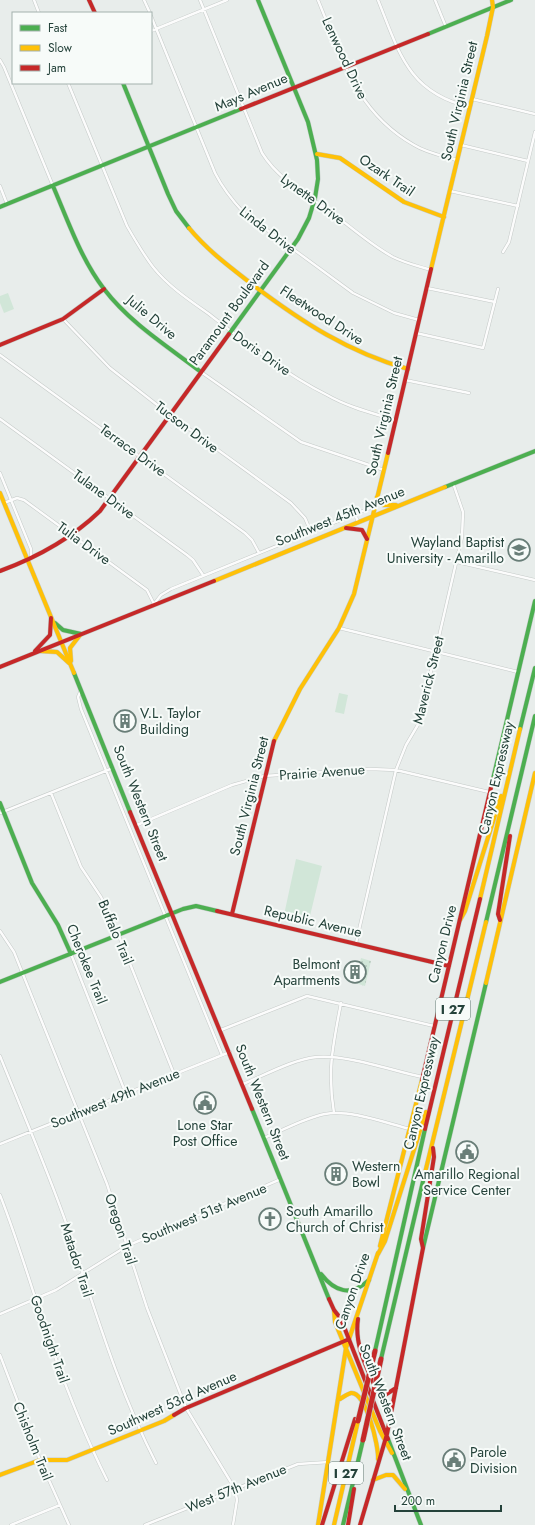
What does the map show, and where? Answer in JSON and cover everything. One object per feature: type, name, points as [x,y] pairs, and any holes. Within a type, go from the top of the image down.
[{"type":"main road","points":[[89,0],[95,12]]},
{"type":"main road","name":"Paramount Boulevard","points":[[0,571],[56,547],[73,536],[94,517],[110,498],[261,290],[308,221],[318,177],[317,154],[311,128],[258,0]]},
{"type":"main road","name":"South Virginia Street","points":[[232,914],[271,747],[284,716],[339,628],[354,594],[472,99],[493,7],[492,0]]},
{"type":"main road","name":"Mays Avenue","points":[[0,208],[294,87],[511,0]]},
{"type":"main road","name":"Fleetwood Drive","points":[[123,84],[168,194],[187,226],[201,243],[217,258],[261,290],[342,345],[360,354],[389,365],[408,369]]},
{"type":"main road","name":"Ozark Trail","points":[[317,154],[340,158],[404,202],[444,217]]},
{"type":"main road","name":"Julie Drive","points":[[53,186],[77,244],[104,289],[130,318],[201,372]]},
{"type":"main road","points":[[0,344],[63,319],[104,289]]},
{"type":"main road","name":"Southwest 45th Avenue","points":[[0,668],[398,505],[535,451]]},
{"type":"main road","name":"South Western Street","points":[[0,493],[29,559],[51,619],[114,768],[334,1310],[341,1319],[349,1338],[421,1525]]},
{"type":"main road","points":[[378,497],[383,505],[398,505]]},
{"type":"main road","points":[[344,528],[358,528],[362,530],[367,539]]},
{"type":"main road","name":"Canyon Drive","points":[[349,1338],[361,1307],[378,1254],[410,1128],[535,601]]},
{"type":"main road","points":[[51,619],[63,630],[82,634],[70,648],[71,664]]},
{"type":"main road","points":[[36,652],[50,635],[51,619]]},
{"type":"main road","points":[[36,652],[57,652],[71,664]]},
{"type":"main road","name":"Canyon Expressway","points":[[357,1420],[360,1402],[364,1396],[431,1104],[535,668]]},
{"type":"main road","name":"Canyon Expressway","points":[[343,1525],[381,1359],[535,716]]},
{"type":"main road","points":[[460,920],[465,911],[508,772],[511,767]]},
{"type":"main road","points":[[360,1525],[387,1434],[422,1248],[480,1011],[500,920],[535,776]]},
{"type":"main road","name":"Cherokee Trail","points":[[0,803],[2,813],[32,883],[46,908],[58,925],[70,954]]},
{"type":"main road","points":[[500,920],[498,914],[510,834],[510,823]]},
{"type":"main road","name":"Republic Avenue","points":[[0,982],[172,913],[196,906],[449,966]]},
{"type":"main road","points":[[378,1254],[385,1241],[426,1110],[431,1104]]},
{"type":"main road","points":[[422,1248],[421,1239],[434,1157],[433,1144]]},
{"type":"main road","points":[[319,1272],[331,1286],[344,1291],[359,1287],[370,1278]]},
{"type":"main road","points":[[361,1307],[356,1338],[377,1391],[385,1395],[396,1387]]},
{"type":"main road","points":[[334,1310],[335,1322],[385,1442],[396,1461]]},
{"type":"main road","name":"Southwest 53rd Avenue","points":[[0,1475],[40,1460],[66,1460],[92,1450],[164,1421],[186,1408],[345,1346],[349,1338]]},
{"type":"main road","name":"Canyon Drive","points":[[318,1525],[340,1399],[345,1346]]},
{"type":"main road","points":[[340,1399],[351,1393],[356,1394],[361,1399],[378,1447],[373,1481]]},
{"type":"main road","points":[[322,1525],[357,1420]]},
{"type":"main road","name":"I 27","points":[[334,1525],[357,1420]]},
{"type":"main road","points":[[348,1525],[357,1473],[356,1466]]},
{"type":"main road","points":[[373,1481],[386,1475],[392,1475],[408,1493]]},
{"type":"street","points":[[34,0],[39,12]]},
{"type":"street","points":[[144,0],[150,12]]},
{"type":"street","name":"Lynette Drive","points":[[200,0],[262,153],[270,166],[283,179],[314,199],[379,249],[410,264],[431,270]]},
{"type":"street","points":[[152,31],[227,0]]},
{"type":"street","name":"Lenwood Drive","points":[[318,0],[346,67],[357,90],[367,106],[396,134],[415,146],[457,160]]},
{"type":"street","points":[[378,0],[396,46],[405,64],[426,88],[446,100],[470,107]]},
{"type":"street","points":[[435,0],[446,27]]},
{"type":"street","name":"Linda Drive","points":[[152,19],[196,128],[224,190],[244,213],[359,297],[394,313],[419,320]]},
{"type":"street","name":"Julie Drive","points":[[0,60],[53,186]]},
{"type":"street","name":"Doris Drive","points":[[68,84],[127,226],[137,244],[154,268],[174,288],[303,382],[328,396],[356,408],[396,420]]},
{"type":"street","points":[[472,99],[535,114]]},
{"type":"street","points":[[503,252],[509,242],[535,132]]},
{"type":"street","points":[[461,144],[528,161]]},
{"type":"street","points":[[0,186],[7,204]]},
{"type":"street","points":[[450,190],[518,206]]},
{"type":"street","points":[[427,288],[495,302]]},
{"type":"street","points":[[416,333],[483,348],[498,289]]},
{"type":"street","name":"Tucson Drive","points":[[63,319],[110,368],[170,415],[291,503],[300,512],[312,532]]},
{"type":"street","name":"Terrace Drive","points":[[0,355],[140,455],[245,533],[252,540],[260,553]]},
{"type":"street","name":"Julie Drive","points":[[201,372],[301,442],[384,470]]},
{"type":"street","points":[[405,380],[469,393]]},
{"type":"street","name":"Tulane Drive","points":[[0,419],[187,555],[193,560],[203,576]]},
{"type":"street","points":[[0,473],[31,550],[29,559]]},
{"type":"street","name":"Maverick Street","points":[[356,944],[396,770],[406,745],[419,723],[457,562],[462,537],[463,518],[460,502],[453,483]]},
{"type":"street","name":"Tulia Drive","points":[[4,503],[17,498],[24,500],[147,590],[154,604]]},
{"type":"street","name":"Southwest 45th Avenue","points":[[154,604],[161,595],[168,590],[375,506]]},
{"type":"street","points":[[355,514],[358,522]]},
{"type":"street","points":[[457,562],[535,580]]},
{"type":"street","points":[[339,628],[518,672]]},
{"type":"street","name":"South Western Street","points":[[81,689],[78,697],[79,703],[222,1055]]},
{"type":"street","points":[[2,813],[114,768]]},
{"type":"street","name":"Prairie Avenue","points":[[137,825],[232,785],[264,776],[370,769],[396,770],[489,792]]},
{"type":"street","name":"Buffalo Trail","points":[[51,793],[81,867],[104,902],[174,1074]]},
{"type":"street","points":[[157,897],[165,894]]},
{"type":"street","name":"Oregon Trail","points":[[0,931],[14,952],[107,1184],[149,1313],[186,1408],[235,1489],[237,1500],[233,1525]]},
{"type":"street","name":"Cherokee Trail","points":[[70,954],[126,1094]]},
{"type":"street","points":[[196,991],[203,988]]},
{"type":"street","points":[[221,1030],[302,997],[311,996],[434,1026]]},
{"type":"street","points":[[334,1113],[330,1086],[331,1056],[341,1003]]},
{"type":"street","points":[[216,1041],[224,1038]]},
{"type":"street","name":"Southwest 49th Avenue","points":[[0,1144],[230,1052]]},
{"type":"street","name":"Matador Trail","points":[[0,1056],[56,1196],[104,1340],[140,1431],[156,1463]]},
{"type":"street","points":[[243,1084],[303,1059],[331,1056],[422,1077]]},
{"type":"street","points":[[264,1138],[315,1117],[334,1113],[351,1114],[410,1128]]},
{"type":"street","name":"Southwest 51st Avenue","points":[[0,1314],[60,1288],[127,1246],[281,1179]]},
{"type":"street","name":"Goodnight Trail","points":[[0,1195],[16,1235],[61,1372],[92,1450],[107,1480]]},
{"type":"street","name":"Chisholm Trail","points":[[0,1355],[40,1460],[69,1525]]},
{"type":"street","name":"West 57th Avenue","points":[[145,1525],[298,1464],[330,1462]]},
{"type":"street","points":[[11,1525],[60,1505]]},
{"type":"green space","points":[[8,293],[14,309],[4,313],[0,303],[0,296]]},
{"type":"green space","points":[[339,693],[348,695],[344,714],[335,712]]},
{"type":"green space","points":[[296,859],[322,866],[309,920],[284,915]]},
{"type":"green space","points":[[361,958],[371,961],[365,986],[355,983]]},
{"type":"traffic: fast","points":[[229,334],[298,239],[309,218],[315,198],[318,179],[317,160],[308,122],[258,0]]},
{"type":"traffic: fast","points":[[428,34],[511,0]]},
{"type":"traffic: fast","points":[[123,84],[168,194],[176,211],[189,228]]},
{"type":"traffic: fast","points":[[0,207],[241,109]]},
{"type":"traffic: fast","points":[[53,186],[88,265],[104,289],[125,313],[201,372]]},
{"type":"traffic: fast","points":[[445,487],[535,451]]},
{"type":"traffic: fast","points":[[493,779],[535,601]]},
{"type":"traffic: fast","points":[[55,623],[63,630],[81,634]]},
{"type":"traffic: fast","points":[[520,729],[535,668]]},
{"type":"traffic: fast","points":[[74,673],[130,812]]},
{"type":"traffic: fast","points":[[486,922],[535,716]]},
{"type":"traffic: fast","points":[[0,803],[32,883],[58,925],[71,954]]},
{"type":"traffic: fast","points":[[0,982],[183,909],[196,906],[217,911]]},
{"type":"traffic: fast","points":[[423,1248],[486,983]]},
{"type":"traffic: fast","points":[[252,1109],[329,1299]]},
{"type":"traffic: fast","points":[[375,1351],[425,1129]]},
{"type":"traffic: fast","points":[[381,1359],[424,1177]]},
{"type":"traffic: fast","points":[[321,1274],[332,1285],[344,1290],[356,1289],[369,1280]]},
{"type":"traffic: fast","points":[[388,1439],[421,1525]]},
{"type":"traffic: fast","points":[[343,1525],[363,1440]]},
{"type":"traffic: slow","points":[[431,269],[487,36],[493,7],[492,0]]},
{"type":"traffic: slow","points":[[317,154],[340,158],[404,202],[444,217]]},
{"type":"traffic: slow","points":[[189,228],[204,244],[228,265],[271,299],[289,311],[346,345],[365,354],[408,369]]},
{"type":"traffic: slow","points":[[274,741],[300,689],[339,628],[354,594],[388,453]]},
{"type":"traffic: slow","points":[[214,581],[445,487]]},
{"type":"traffic: slow","points":[[0,493],[74,673]]},
{"type":"traffic: slow","points":[[377,497],[383,505],[396,505]]},
{"type":"traffic: slow","points":[[71,661],[70,648],[80,635]]},
{"type":"traffic: slow","points":[[40,651],[57,652],[69,663]]},
{"type":"traffic: slow","points":[[480,899],[520,729]]},
{"type":"traffic: slow","points":[[486,983],[535,773]]},
{"type":"traffic: slow","points":[[460,920],[465,911],[501,796]]},
{"type":"traffic: slow","points":[[424,1177],[486,922]]},
{"type":"traffic: slow","points":[[380,1246],[422,1080]]},
{"type":"traffic: slow","points":[[378,1254],[385,1241],[426,1112]]},
{"type":"traffic: slow","points":[[318,1525],[346,1348],[378,1253]]},
{"type":"traffic: slow","points":[[334,1310],[335,1322],[380,1431],[392,1453]]},
{"type":"traffic: slow","points":[[340,1399],[351,1393],[357,1395],[362,1401],[374,1432],[378,1459]]},
{"type":"traffic: slow","points":[[0,1475],[40,1460],[67,1460],[164,1421],[174,1415]]},
{"type":"traffic: slow","points":[[334,1525],[358,1421]]},
{"type":"traffic: slow","points":[[373,1480],[386,1475],[393,1475],[405,1489]]},
{"type":"traffic: jam","points":[[89,0],[95,12]]},
{"type":"traffic: jam","points":[[241,109],[428,34]]},
{"type":"traffic: jam","points":[[388,453],[431,269]]},
{"type":"traffic: jam","points":[[0,345],[63,319],[104,289]]},
{"type":"traffic: jam","points":[[0,571],[28,560],[66,539],[100,511],[229,334]]},
{"type":"traffic: jam","points":[[346,528],[362,530],[367,539]]},
{"type":"traffic: jam","points":[[0,667],[214,581]]},
{"type":"traffic: jam","points":[[35,651],[50,635],[51,618]]},
{"type":"traffic: jam","points":[[232,914],[274,741]]},
{"type":"traffic: jam","points":[[422,1080],[493,779]]},
{"type":"traffic: jam","points":[[130,812],[252,1109]]},
{"type":"traffic: jam","points":[[500,920],[498,914],[510,836]]},
{"type":"traffic: jam","points":[[425,1129],[480,899]]},
{"type":"traffic: jam","points":[[217,911],[449,966]]},
{"type":"traffic: jam","points":[[423,1248],[421,1239],[434,1157],[433,1148]]},
{"type":"traffic: jam","points":[[360,1525],[387,1434],[423,1248]]},
{"type":"traffic: jam","points":[[329,1299],[334,1310],[341,1319],[388,1439]]},
{"type":"traffic: jam","points":[[358,1319],[357,1329],[362,1356],[377,1391],[385,1395],[396,1388]]},
{"type":"traffic: jam","points":[[174,1415],[186,1408],[347,1340]]},
{"type":"traffic: jam","points":[[358,1421],[375,1351]]},
{"type":"traffic: jam","points":[[363,1440],[381,1359]]},
{"type":"traffic: jam","points":[[322,1525],[355,1419]]},
{"type":"traffic: jam","points":[[348,1525],[354,1489]]},
{"type":"place","name":"Wayland Baptist University - Amarillo","points":[[519,550]]},
{"type":"place","name":"V.L. Taylor Building","points":[[125,721]]},
{"type":"place","name":"Belmont Apartments","points":[[355,972]]},
{"type":"place","name":"Lone Star Post Office","points":[[205,1103]]},
{"type":"place","name":"Amarillo Regional Service Center","points":[[467,1152]]},
{"type":"place","name":"Western Bowl","points":[[336,1174]]},
{"type":"place","name":"South Amarillo Church of Christ","points":[[270,1219]]},
{"type":"place","name":"Parole Division","points":[[454,1460]]}]
